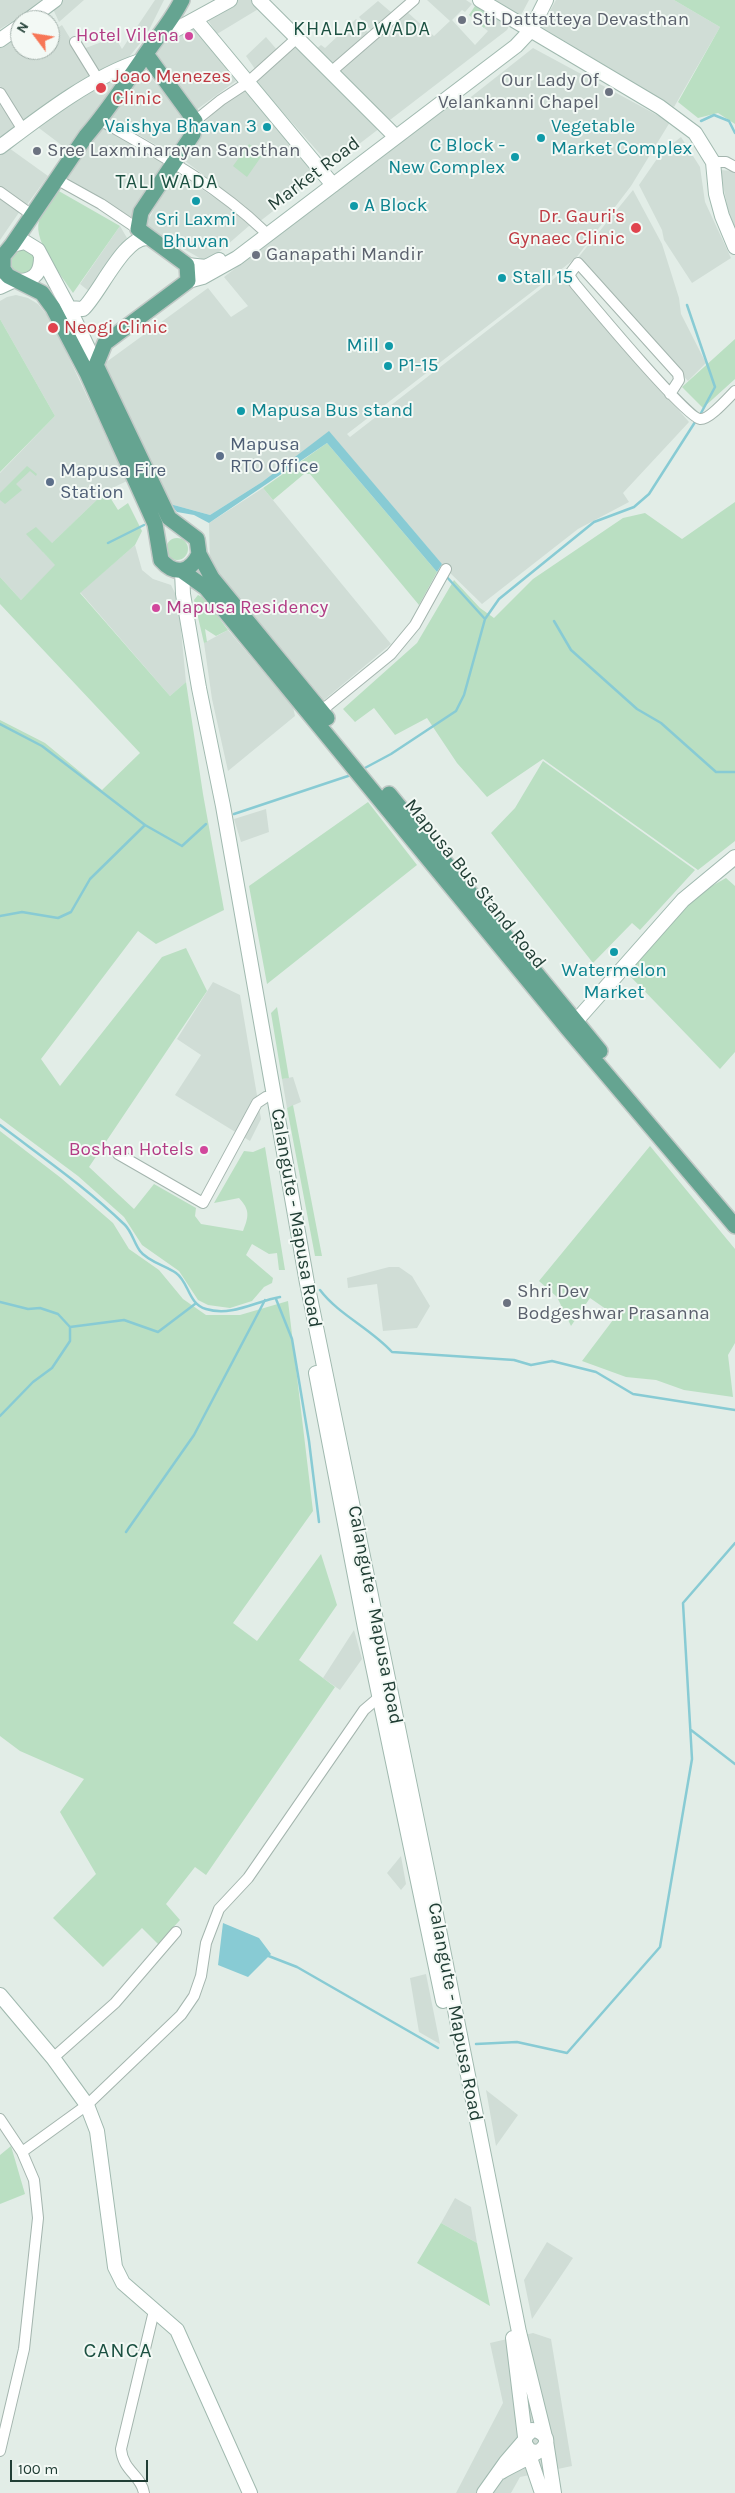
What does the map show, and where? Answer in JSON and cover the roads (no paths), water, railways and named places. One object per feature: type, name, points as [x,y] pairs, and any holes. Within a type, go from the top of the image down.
[{"type":"main road","points":[[42,10],[55,0]]},
{"type":"main road","points":[[161,33],[162,21],[173,0]]},
{"type":"main road","points":[[12,244],[25,242],[32,245],[41,257],[70,308],[169,518],[197,539],[199,554],[189,568],[182,571],[174,571],[161,560],[156,524],[88,373],[53,308],[42,293],[8,276],[1,261],[5,251],[12,244],[86,136],[100,120],[169,24],[182,0]]},
{"type":"main road","points":[[161,33],[168,34],[230,0]]},
{"type":"main road","points":[[259,0],[394,134]]},
{"type":"main road","points":[[480,0],[682,122],[695,133],[714,162],[716,194],[735,247]]},
{"type":"main road","name":"Market Road","points":[[528,28],[538,0]]},
{"type":"main road","name":"Market Road","points":[[96,364],[105,343],[188,281],[203,277],[237,258],[394,134],[516,46],[546,0]]},
{"type":"main road","points":[[196,20],[331,182]]},
{"type":"main road","points":[[0,147],[118,68],[143,58]]},
{"type":"main road","points":[[70,308],[82,309],[130,246],[141,238],[143,234],[141,212],[193,134],[195,121],[143,58]]},
{"type":"main road","name":"Market Road","points":[[187,265],[206,267],[234,253],[331,182]]},
{"type":"main road","points":[[143,234],[187,265],[188,281]]},
{"type":"main road","points":[[0,287],[29,280],[38,272],[41,257]]},
{"type":"main road","points":[[159,545],[161,539],[172,531],[185,530]]},
{"type":"main road","name":"Mapusa Bus Stand Road","points":[[199,554],[212,578],[735,1226]]},
{"type":"main road","name":"Mapusa Bus Stand Road","points":[[182,571],[206,588],[572,1026],[735,1212]]},
{"type":"main road","name":"Calangute - Mapusa Road","points":[[182,571],[183,594],[218,791],[223,806],[270,1097],[385,1693],[513,2336],[542,2493]]},
{"type":"main road","points":[[572,1026],[643,943],[683,900],[735,857]]},
{"type":"main road","name":"Calangute - Mapusa Road","points":[[385,1693],[519,2332],[534,2445],[554,2493]]},
{"type":"main road","points":[[0,1995],[53,2058],[87,2105],[97,2131],[115,2267],[123,2284],[177,2330],[250,2493]]},
{"type":"main road","points":[[484,2493],[501,2472],[506,2462],[534,2445]]},
{"type":"street","points":[[332,71],[414,0]]},
{"type":"street","points":[[195,121],[221,100],[247,83],[297,38]]},
{"type":"street","points":[[75,42],[99,81]]},
{"type":"street","points":[[0,94],[26,128]]},
{"type":"street","points":[[100,120],[211,187],[263,230]]},
{"type":"street","points":[[714,162],[726,162],[735,167]]},
{"type":"street","points":[[56,180],[101,204],[143,234]]},
{"type":"street","points":[[0,192],[32,215]]},
{"type":"street","points":[[670,394],[679,380],[678,374],[578,263],[569,275],[575,284],[670,394],[692,416],[698,419],[706,418],[735,391]]},
{"type":"street","points":[[321,711],[391,654],[414,625],[446,569]]},
{"type":"street","points":[[118,1154],[203,1202],[257,1103],[270,1097]]},
{"type":"street","points":[[22,2152],[87,2105],[181,2015],[194,1996],[201,1976],[206,1943],[219,1909],[248,1878],[364,1710],[385,1693]]},
{"type":"street","points":[[53,2058],[115,2003],[176,1932]]},
{"type":"street","points":[[0,2118],[22,2152],[34,2180],[38,2218],[24,2349],[0,2451]]},
{"type":"street","points":[[144,2493],[143,2486],[122,2461],[121,2449],[154,2310]]},
{"type":"water","points":[[329,431],[442,564],[437,572],[327,443],[209,523],[194,515],[177,512],[170,504],[210,515],[262,482]]},
{"type":"water","points":[[223,1923],[259,1938],[271,1954],[248,1977],[218,1965]]},
{"type":"waterway","points":[[701,121],[714,115],[729,121],[735,133]]},
{"type":"waterway","points":[[687,305],[715,387],[700,415]]},
{"type":"waterway","points":[[363,769],[391,754],[456,711],[464,695],[485,619],[499,599],[594,522],[634,507],[649,494],[697,419]]},
{"type":"waterway","points":[[108,543],[144,525]]},
{"type":"waterway","points":[[445,575],[485,619]]},
{"type":"waterway","points":[[554,621],[571,650],[637,709],[661,723],[716,772],[735,772]]},
{"type":"waterway","points":[[0,724],[42,746],[145,825],[182,846],[206,824]]},
{"type":"waterway","points":[[234,814],[351,775]]},
{"type":"waterway","points":[[0,916],[22,912],[58,918],[71,912],[90,879],[145,825]]},
{"type":"waterway","points":[[0,1125],[64,1173],[110,1211],[127,1228],[143,1255],[176,1273],[184,1282],[192,1298],[200,1306],[216,1311],[235,1310],[280,1297]]},
{"type":"waterway","points":[[320,1290],[336,1307],[392,1352],[514,1360],[531,1365],[552,1361],[596,1372],[633,1394],[735,1410]]},
{"type":"waterway","points":[[276,1299],[292,1339],[309,1441],[319,1522]]},
{"type":"waterway","points":[[126,1532],[194,1435],[265,1300]]},
{"type":"waterway","points":[[0,1302],[28,1309],[40,1308],[58,1314],[70,1327],[124,1320],[158,1332],[195,1304]]},
{"type":"waterway","points":[[0,1416],[33,1382],[52,1368],[70,1341],[70,1327]]},
{"type":"waterway","points":[[476,2044],[517,2042],[567,2053],[660,1947],[692,1759],[683,1603],[735,1543]]},
{"type":"waterway","points":[[691,1730],[735,1764]]},
{"type":"waterway","points":[[266,1955],[297,1967],[438,2048]]},
{"type":"place","name":"Sti Dattatteya Devasthan","points":[[462,20]]},
{"type":"place","name":"Hotel Vilena","points":[[189,36]]},
{"type":"place","name":"Joao Menezes Clinic","points":[[101,88]]},
{"type":"place","name":"Our Lady Of Velankanni Chapel","points":[[609,92]]},
{"type":"place","name":"Vaishya Bhavan 3","points":[[267,127]]},
{"type":"place","name":"Vegetable Market Complex","points":[[541,138]]},
{"type":"place","name":"Sree Laxminarayan Sansthan","points":[[37,151]]},
{"type":"place","name":"C Block - New Complex","points":[[515,157]]},
{"type":"place","name":"Sri Laxmi Bhuvan","points":[[196,201]]},
{"type":"place","name":"A Block","points":[[354,206]]},
{"type":"place","name":"Dr. Gauri's Gynaec Clinic","points":[[636,228]]},
{"type":"place","name":"Ganapathi Mandir","points":[[256,255]]},
{"type":"place","name":"Stall 15","points":[[502,278]]},
{"type":"place","name":"Neogi Clinic","points":[[53,328]]},
{"type":"place","name":"Mill","points":[[389,346]]},
{"type":"place","name":"P1-15","points":[[388,366]]},
{"type":"place","name":"Mapusa Bus stand","points":[[241,411]]},
{"type":"place","name":"Mapusa RTO Office","points":[[220,456]]},
{"type":"place","name":"Mapusa Fire Station","points":[[50,482]]},
{"type":"place","name":"Mapusa Residency","points":[[156,608]]},
{"type":"place","name":"Watermelon Market","points":[[614,952]]},
{"type":"place","name":"Boshan Hotels","points":[[204,1150]]},
{"type":"place","name":"Shri Dev Bodgeshwar Prasanna","points":[[507,1303]]},
{"type":"district","name":"KHALAP WADA","points":[[362,29]]},
{"type":"district","name":"TALI WADA","points":[[167,182]]},
{"type":"district","name":"CANCA","points":[[118,2351]]}]
